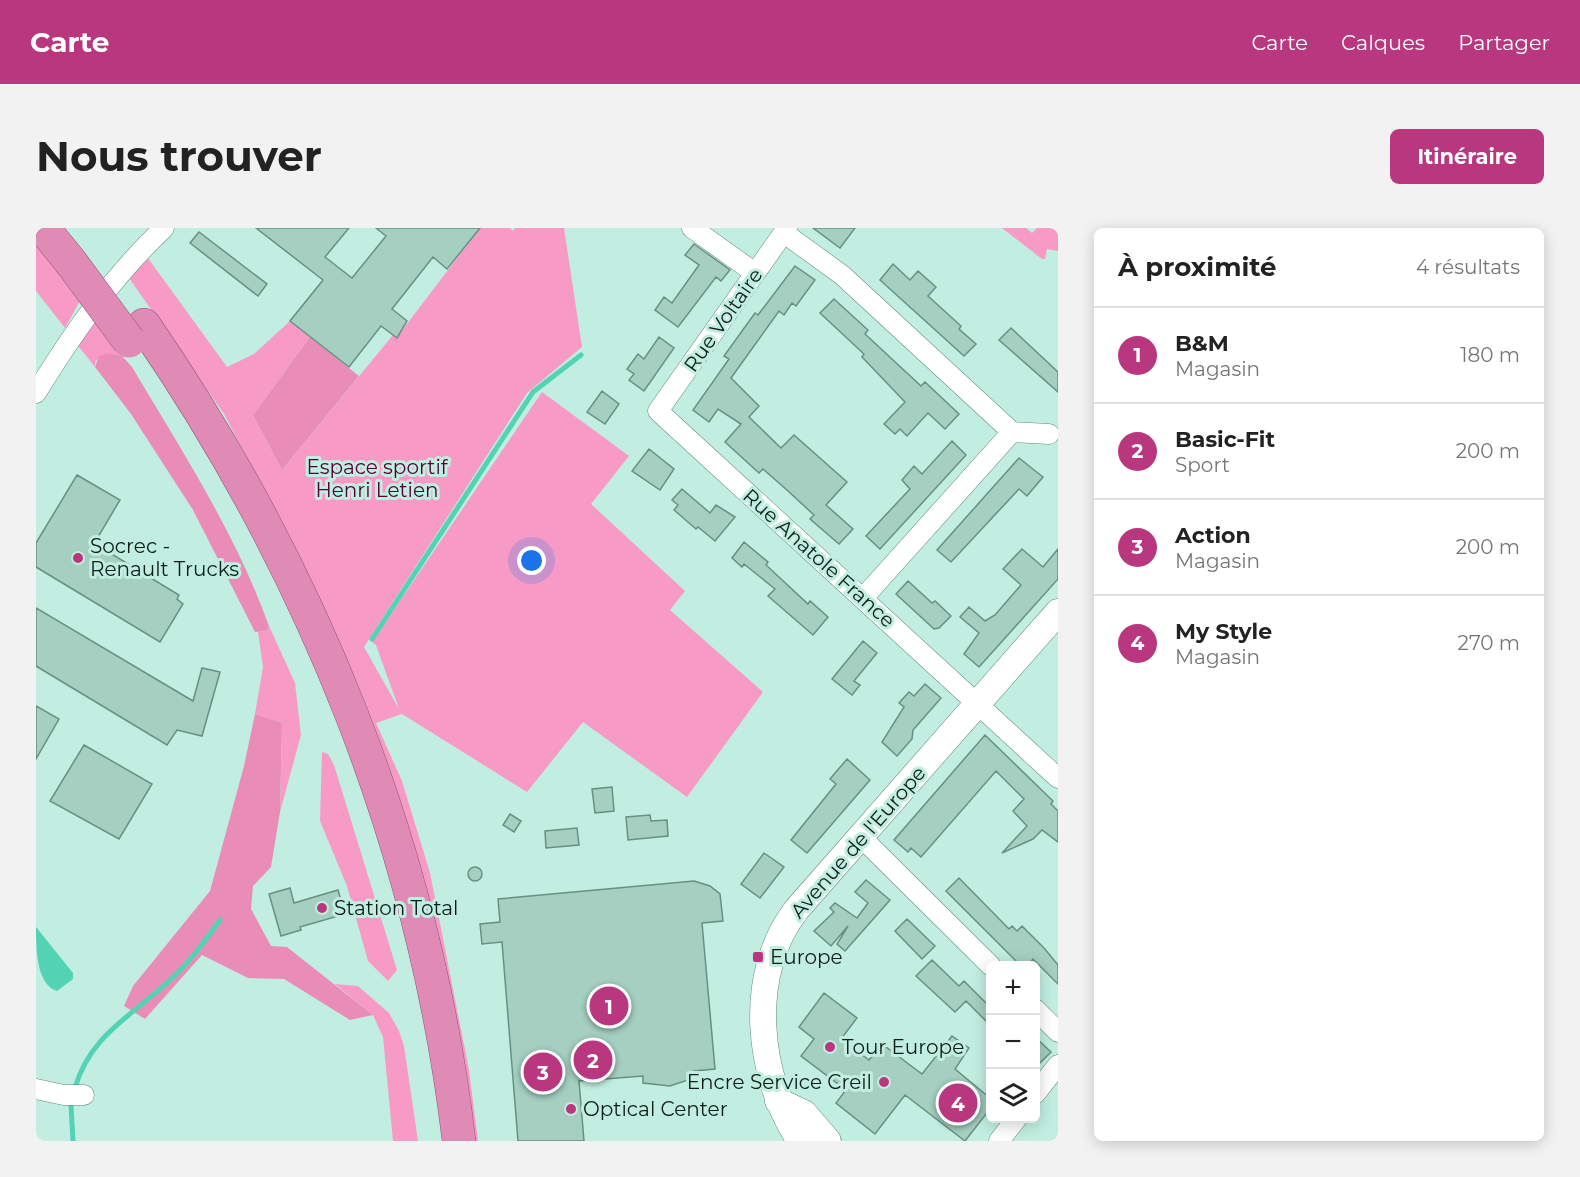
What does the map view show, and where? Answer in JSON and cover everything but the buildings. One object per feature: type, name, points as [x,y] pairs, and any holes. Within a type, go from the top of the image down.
[{"type":"highway","points":[[43,228],[76,246],[137,333],[203,415],[256,505],[316,626],[358,728],[384,802],[418,919],[438,1010],[459,1141]]},
{"type":"highway","points":[[137,333],[184,424],[244,528],[292,624],[329,713],[363,808],[399,932],[419,1023],[437,1141]]},
{"type":"street","points":[[36,393],[92,308],[122,271],[164,228]]},
{"type":"street","points":[[692,228],[755,273]]},
{"type":"street","points":[[785,231],[842,275],[1012,432],[1049,434]]},
{"type":"street","name":"Rue Voltaire","points":[[658,411],[785,231]]},
{"type":"street","name":"Rue Anatole France","points":[[658,411],[1058,778]]},
{"type":"street","points":[[863,598],[1012,432]]},
{"type":"street","name":"Avenue de l'Europe","points":[[800,1141],[778,1101],[765,1053],[763,1007],[778,943],[790,918],[1058,612]]},
{"type":"street","points":[[861,836],[986,961]]},
{"type":"street","points":[[1040,1014],[1058,1032]]},
{"type":"street","points":[[1040,1088],[1058,1065]]},
{"type":"street","points":[[36,1089],[64,1095],[84,1095]]},
{"type":"street","points":[[778,1101],[804,1113],[828,1141]]},
{"type":"street","points":[[999,1141],[1014,1123]]},
{"type":"green space","name":"Espace sportif Henri Letien","points":[[480,228],[510,228],[513,231],[515,228],[564,228],[582,347],[527,393],[364,647],[399,709],[376,645],[372,642],[542,392],[629,456],[591,504],[685,591],[670,610],[763,692],[687,797],[583,722],[527,792],[402,714],[376,723],[402,781],[430,873],[469,1070],[478,1141],[469,1141],[463,1093],[268,498],[224,414],[127,275],[145,254],[227,367],[254,354],[290,321],[310,337],[253,415],[282,470],[393,335],[397,337]]},
{"type":"green space","points":[[1002,228],[1026,228],[1032,233],[1037,228],[1058,228],[1058,251],[1047,249],[1045,259],[1042,259]]},
{"type":"green space","points":[[36,239],[81,299],[65,328],[36,291]]},
{"type":"green space","points":[[94,320],[122,356],[110,353],[95,361],[95,367],[76,343]]},
{"type":"green space","points":[[269,626],[295,683],[301,735],[280,812],[282,723],[255,714],[263,667],[258,632],[266,631]]},
{"type":"green space","points":[[322,752],[328,754],[334,765],[397,970],[388,981],[368,961],[347,886],[320,821]]},
{"type":"green space","points":[[335,984],[358,986],[389,1013],[399,1031],[404,1046],[418,1141],[393,1141],[383,1037],[373,1015]]},
{"type":"shaded area","points":[[310,337],[359,376],[282,470],[253,415]]},
{"type":"shaded area","points":[[110,353],[122,356],[132,367],[207,493],[256,592],[269,626],[266,631],[255,632],[193,510],[131,414],[95,367],[99,356]]},
{"type":"shaded area","points":[[255,714],[282,723],[280,812],[271,867],[253,886],[251,909],[271,946],[287,947],[373,1015],[350,1020],[284,979],[248,978],[202,955],[145,1019],[124,1006],[133,986],[210,891],[244,766]]},
{"type":"shaded area","points":[[36,927],[73,973],[73,979],[57,991],[50,987],[41,973],[37,954]]},
{"type":"waterway","points":[[372,639],[533,392],[581,355]]},
{"type":"waterway","points":[[75,1088],[82,1070],[102,1040],[177,973],[220,920]]},
{"type":"waterway","points":[[71,1105],[73,1141]]},
{"type":"place","name":"Socrec - Renault Trucks","points":[[78,558]]},
{"type":"place","name":"Station Total","points":[[322,908]]},
{"type":"place","name":"Europe","points":[[758,957]]},
{"type":"place","name":"B&M","points":[[609,1006]]},
{"type":"place","name":"Tour Europe","points":[[830,1047]]},
{"type":"place","name":"Basic-Fit","points":[[593,1060]]},
{"type":"place","name":"Action","points":[[543,1072]]},
{"type":"place","name":"Encre Service Creil","points":[[884,1082]]},
{"type":"place","name":"My Style","points":[[958,1103]]},
{"type":"place","name":"Optical Center","points":[[571,1109]]}]
